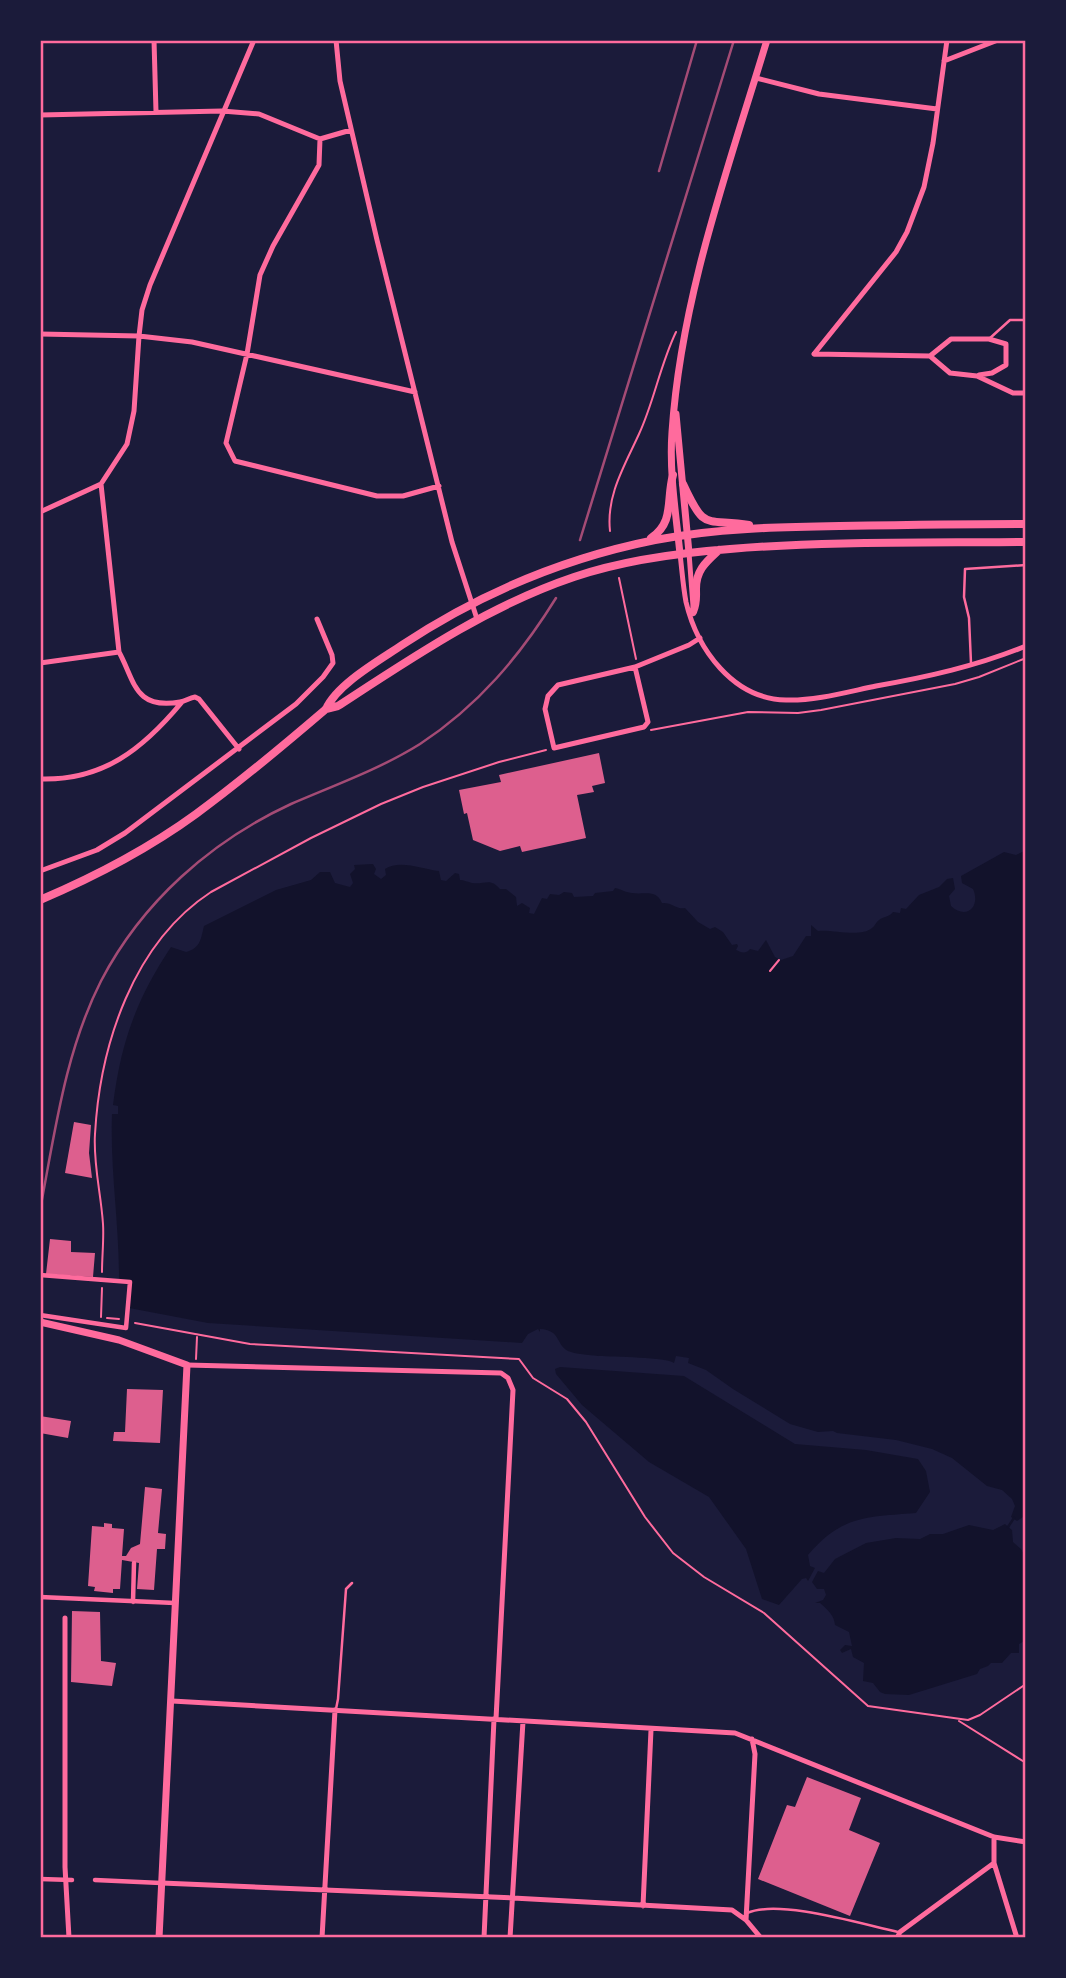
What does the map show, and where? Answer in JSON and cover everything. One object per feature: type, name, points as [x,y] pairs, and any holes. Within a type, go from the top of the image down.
[{"type":"main road","points":[[645,542],[656,535],[667,522],[673,475]]},
{"type":"main road","points":[[683,484],[694,507],[708,521],[762,528]]},
{"type":"main road","points":[[40,901],[121,861],[194,816],[326,709],[331,698],[369,667],[471,603],[560,567],[645,542],[683,535],[762,528],[1026,524]]},
{"type":"main road","points":[[326,709],[338,706],[435,642],[477,619],[574,576],[641,560],[684,553],[809,545],[1026,542]]},
{"type":"main road","points":[[693,612],[698,572],[720,550]]},
{"type":"street","points":[[154,40],[156,112]]},
{"type":"street","points":[[40,512],[101,484],[127,444],[134,411],[142,310],[222,111],[254,40]]},
{"type":"street","points":[[336,40],[340,81],[351,130],[452,542],[477,619]]},
{"type":"street","points":[[683,535],[673,475],[671,434],[685,324],[700,262],[767,40]]},
{"type":"street","points":[[930,356],[951,339],[989,338],[1006,344],[1006,365],[992,373],[977,376],[950,373],[930,356],[814,354],[896,251],[907,232],[924,187],[947,40]]},
{"type":"street","points":[[944,61],[998,40]]},
{"type":"street","points":[[755,78],[820,94],[937,109]]},
{"type":"street","points":[[40,115],[222,111],[259,114],[320,139],[351,130]]},
{"type":"street","points":[[320,139],[319,165],[273,246],[260,275],[247,354],[226,443],[235,461],[377,496],[404,496],[439,486]]},
{"type":"street","points":[[40,334],[139,336],[192,342],[415,392]]},
{"type":"street","points":[[977,376],[1013,393],[1026,393]]},
{"type":"street","points":[[675,403],[683,484],[685,599],[700,638],[713,660],[736,682],[766,698],[797,700],[971,666],[1026,646]]},
{"type":"street","points":[[101,484],[119,652],[134,688],[141,695],[160,703],[182,702],[195,697],[204,701],[240,749]]},
{"type":"street","points":[[684,553],[694,623]]},
{"type":"street","points":[[40,871],[97,850],[125,833],[240,749],[296,704],[333,663],[317,619]]},
{"type":"street","points":[[635,667],[648,722],[644,727],[554,748],[545,709],[548,696],[558,685],[635,667],[690,645],[700,638]]},
{"type":"street","points":[[40,663],[119,652]]},
{"type":"street","points":[[40,779],[64,779],[99,770],[146,741],[182,702]]},
{"type":"street","points":[[40,1275],[130,1282],[126,1328],[40,1315]]},
{"type":"street","points":[[40,1322],[119,1340],[192,1365],[501,1373],[508,1378],[513,1390],[484,1938]]},
{"type":"street","points":[[159,1938],[158,1883],[172,1702],[175,1603],[192,1365]]},
{"type":"street","points":[[133,1602],[134,1563]]},
{"type":"street","points":[[40,1597],[175,1603]]},
{"type":"street","points":[[65,1618],[65,1867],[69,1938]]},
{"type":"street","points":[[172,1702],[735,1733],[994,1837],[1026,1842]]},
{"type":"street","points":[[322,1938],[335,1710]]},
{"type":"street","points":[[510,1938],[523,1721]]},
{"type":"street","points":[[643,1906],[651,1730]]},
{"type":"street","points":[[746,1916],[755,1754],[752,1739]]},
{"type":"street","points":[[994,1837],[994,1863],[1017,1938]]},
{"type":"street","points":[[899,1935],[994,1863]]},
{"type":"street","points":[[40,1879],[72,1880]]},
{"type":"street","points":[[95,1880],[732,1910],[746,1916],[761,1938]]},
{"type":"lane","points":[[989,338],[1010,320],[1026,320]]},
{"type":"lane","points":[[971,666],[969,618],[964,597],[965,569],[1026,565]]},
{"type":"lane","points":[[335,1710],[346,1589],[352,1583]]},
{"type":"lane","points":[[746,1916],[755,1909],[788,1909],[899,1935]]},
{"type":"path","points":[[610,531],[611,503],[626,457],[639,434],[668,347],[678,328],[685,324]]},
{"type":"path","points":[[619,578],[634,651]]},
{"type":"path","points":[[554,748],[499,762],[381,804],[211,892],[168,931],[130,988],[107,1052],[100,1087],[95,1160],[103,1225],[101,1317],[226,1341],[302,1348],[519,1359],[527,1373],[567,1399],[580,1415],[645,1517],[673,1553],[704,1577],[764,1613],[868,1706],[968,1720],[1026,1684]]},
{"type":"path","points":[[770,971],[779,960]]},
{"type":"path","points":[[192,1365],[197,1336]]},
{"type":"path","points":[[957,1720],[1026,1763]]},
{"type":"shaded area","points":[[1026,850],[1026,1515],[1017,1521],[1011,1517],[1015,1506],[1012,1499],[1002,1490],[987,1486],[952,1458],[932,1449],[896,1440],[833,1431],[818,1432],[790,1424],[706,1370],[688,1363],[689,1358],[676,1356],[674,1363],[651,1358],[574,1353],[564,1348],[552,1332],[540,1329],[540,1332],[538,1329],[528,1334],[522,1343],[208,1323],[129,1308],[130,1281],[120,1280],[119,1277],[113,1175],[112,1114],[118,1114],[118,1106],[113,1105],[116,1082],[132,1022],[148,985],[171,947],[186,952],[195,948],[204,926],[276,890],[311,880],[320,872],[330,872],[335,883],[350,887],[353,883],[350,874],[355,869],[354,865],[373,864],[376,869],[374,874],[381,879],[386,875],[385,869],[404,865],[439,871],[441,880],[446,881],[455,873],[459,874],[460,880],[493,883],[516,897],[517,906],[522,903],[530,908],[529,913],[534,914],[542,898],[547,899],[550,894],[559,895],[564,892],[572,893],[574,897],[593,896],[595,893],[613,891],[615,888],[630,893],[653,894],[662,903],[685,908],[698,922],[723,932],[732,945],[737,944],[736,950],[743,953],[750,949],[758,951],[766,940],[775,957],[781,960],[793,956],[806,936],[811,936],[811,925],[818,931],[867,931],[893,912],[900,913],[901,908],[906,909],[919,895],[939,887],[947,879],[953,878],[955,889],[949,896],[951,906],[967,912],[974,906],[975,895],[973,889],[962,883],[961,876],[1004,852],[1016,855]]},
{"type":"shaded area","points":[[560,1367],[684,1376],[795,1444],[866,1450],[918,1459],[926,1471],[930,1492],[916,1513],[856,1520],[832,1532],[808,1555],[810,1566],[815,1568],[808,1581],[806,1578],[802,1579],[779,1605],[762,1599],[746,1549],[709,1497],[649,1462],[582,1405],[556,1374],[555,1369]]},
{"type":"shaded area","points":[[1005,1524],[1012,1530],[1013,1542],[1026,1558],[1026,1640],[1019,1644],[1019,1653],[1011,1653],[1002,1663],[991,1663],[977,1674],[909,1695],[885,1694],[873,1683],[863,1681],[864,1663],[853,1657],[851,1649],[842,1653],[840,1650],[845,1645],[852,1646],[849,1632],[835,1625],[828,1610],[820,1603],[815,1603],[823,1600],[826,1595],[824,1589],[817,1589],[812,1582],[818,1571],[824,1573],[835,1559],[866,1543],[896,1538],[920,1539],[969,1525],[993,1530]]},
{"type":"building","points":[[599,753],[605,783],[592,786],[594,792],[577,795],[586,838],[522,852],[520,846],[500,851],[473,840],[459,790],[501,782],[499,775]]},
{"type":"building","points":[[74,1122],[91,1125],[89,1153],[92,1178],[65,1173]]},
{"type":"building","points":[[50,1239],[71,1241],[71,1252],[95,1253],[93,1277],[46,1274]]},
{"type":"building","points":[[127,1389],[163,1390],[160,1443],[113,1441],[114,1432],[125,1432]]},
{"type":"building","points":[[40,1416],[71,1421],[68,1438],[40,1433]]},
{"type":"building","points":[[145,1487],[162,1489],[158,1533],[166,1534],[165,1549],[157,1549],[154,1590],[137,1589],[139,1563],[122,1560],[120,1589],[113,1589],[113,1593],[94,1591],[95,1587],[88,1586],[92,1526],[104,1527],[104,1523],[112,1524],[112,1528],[124,1529],[122,1556],[126,1556],[131,1548],[140,1544]]},
{"type":"building","points":[[72,1611],[100,1612],[101,1661],[116,1663],[112,1686],[71,1682]]},
{"type":"building","points":[[807,1777],[861,1798],[849,1830],[880,1843],[850,1916],[758,1879],[787,1805],[795,1807]]},
{"type":"waterway","points":[[1008,1527],[1014,1518]]},
{"type":"railway","points":[[659,171],[697,40]]},
{"type":"railway","points":[[580,540],[734,40]]},
{"type":"railway","points":[[40,1210],[56,1122],[78,1036],[101,981],[118,952],[158,900],[181,877],[233,836],[291,804],[389,761],[441,729],[479,696],[512,660],[556,598]]}]
